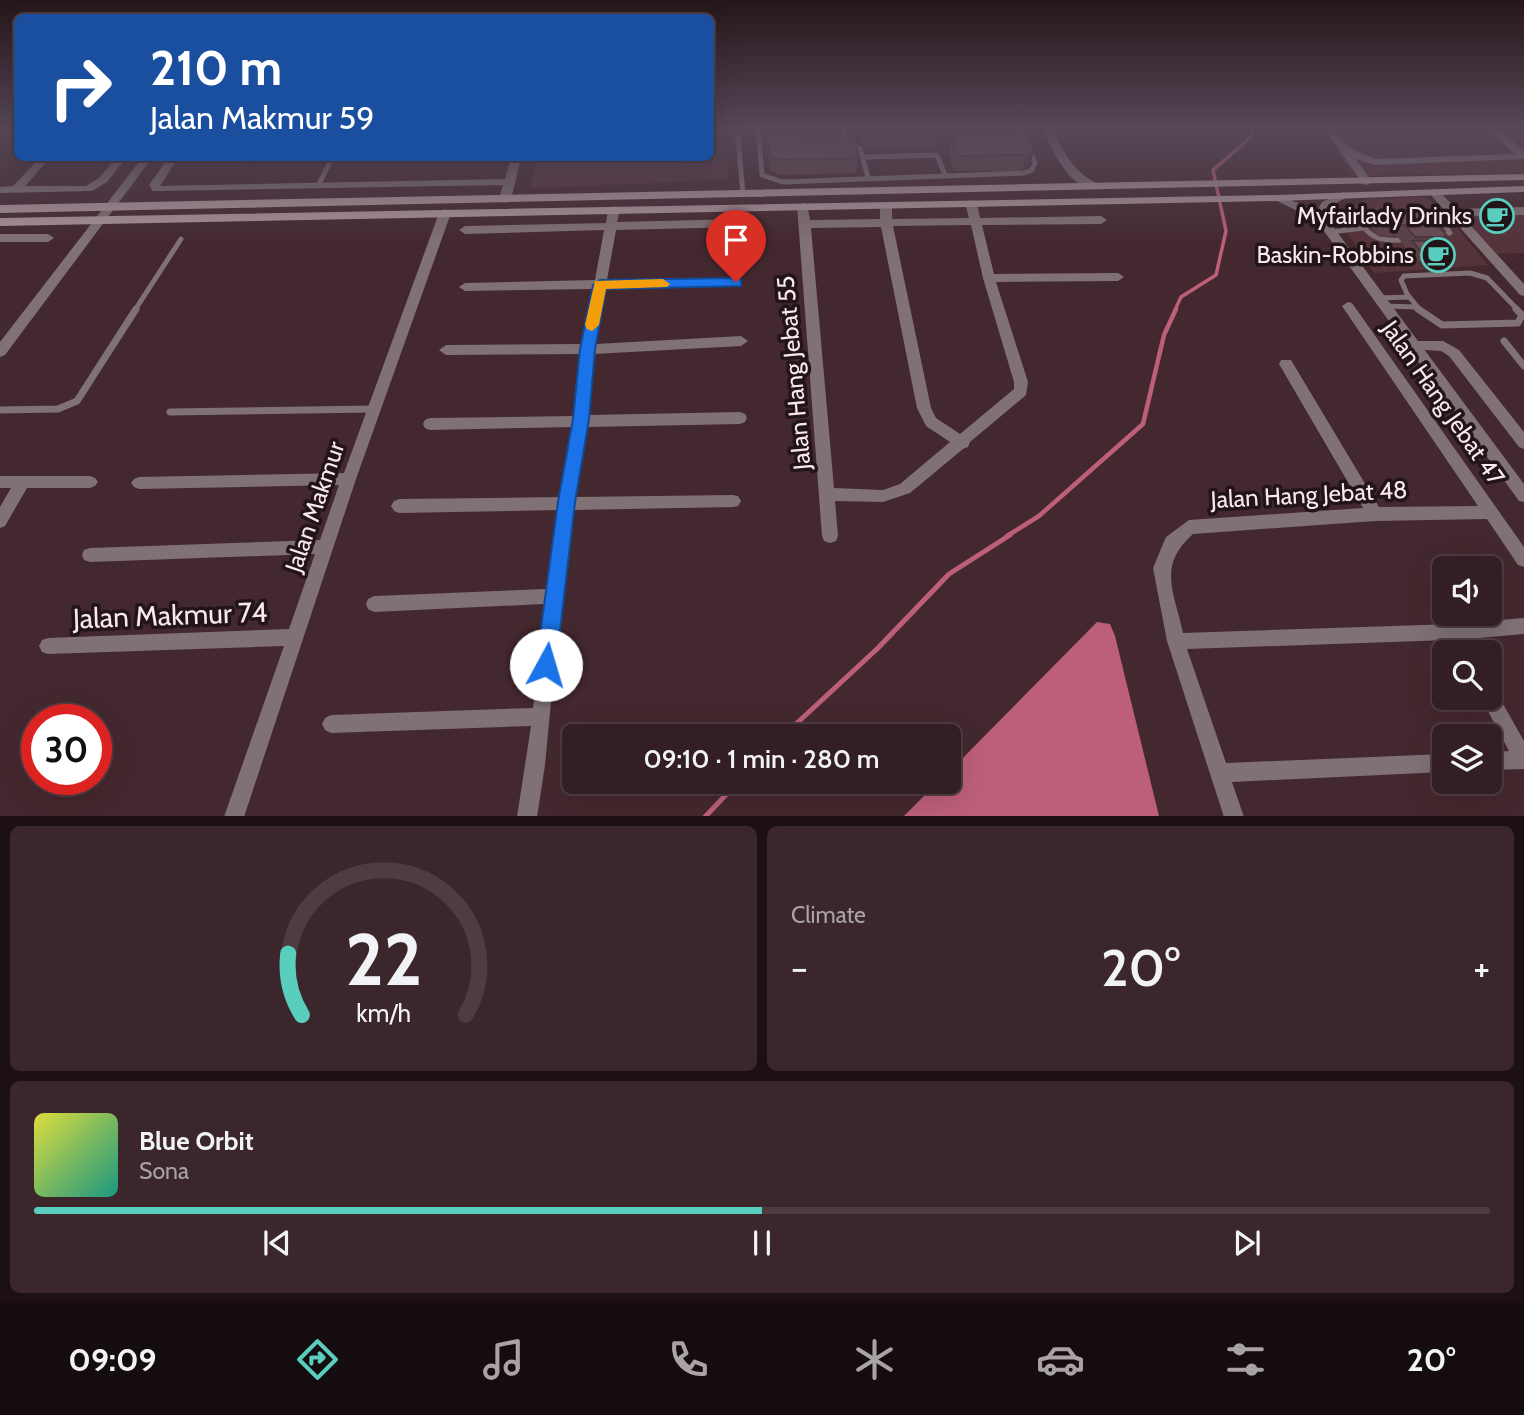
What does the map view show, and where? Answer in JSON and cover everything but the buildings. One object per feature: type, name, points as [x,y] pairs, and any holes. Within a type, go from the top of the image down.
[{"type":"main road","points":[[0,209],[1524,177]]},
{"type":"main road","points":[[0,222],[445,213],[612,218],[803,206],[1277,198],[1524,188]]},
{"type":"street","points":[[16,190],[38,166]]},
{"type":"street","points":[[0,190],[88,189],[103,180],[114,166]]},
{"type":"street","points":[[0,352],[141,166]]},
{"type":"street","points":[[167,166],[154,185],[157,189],[510,182]]},
{"type":"street","points":[[505,199],[514,166]]},
{"type":"street","points":[[1065,166],[1065,188]]},
{"type":"street","points":[[1067,166],[1077,178],[1097,187]]},
{"type":"street","points":[[1354,166],[1367,182]]},
{"type":"street","points":[[1434,192],[1522,287]]},
{"type":"street","points":[[1320,217],[1326,204],[1343,195]]},
{"type":"street","points":[[1277,198],[1320,217],[1524,496]]},
{"type":"street","points":[[828,494],[883,496],[905,489],[963,443],[1021,391],[1021,382],[989,278],[971,203]]},
{"type":"street","points":[[886,205],[886,222],[927,416],[931,422],[963,443]]},
{"type":"street","name":"Jalan Hang Jebat 55","points":[[803,206],[830,536]]},
{"type":"street","points":[[1452,214],[1524,211]]},
{"type":"street","name":"Jalan Makmur","points":[[234,816],[325,547],[445,213]]},
{"type":"street","points":[[527,816],[566,502],[581,419],[588,349],[612,218]]},
{"type":"street","points":[[466,230],[612,218],[739,223]]},
{"type":"street","points":[[804,224],[1101,220]]},
{"type":"street","points":[[0,238],[48,238]]},
{"type":"street","points":[[989,278],[1118,277]]},
{"type":"street","points":[[465,287],[736,282]]},
{"type":"street","name":"Jalan Hang Jebat 47","points":[[1348,306],[1524,560]]},
{"type":"street","points":[[446,350],[588,349],[741,341]]},
{"type":"street","points":[[1414,346],[1443,346],[1454,353],[1524,443]]},
{"type":"street","points":[[1286,364],[1376,514]]},
{"type":"street","points":[[430,424],[740,418]]},
{"type":"street","points":[[139,483],[349,479]]},
{"type":"street","points":[[0,482],[90,482]]},
{"type":"street","points":[[0,520],[22,483]]},
{"type":"street","points":[[399,506],[733,501]]},
{"type":"street","name":"Jalan Hang Jebat 48","points":[[1234,816],[1222,773],[1176,641],[1161,568],[1171,542],[1189,527],[1376,514],[1490,512]]},
{"type":"street","points":[[90,555],[325,547]]},
{"type":"street","points":[[374,604],[553,596]]},
{"type":"street","points":[[1176,641],[1454,632],[1524,626]]},
{"type":"street","points":[[1454,632],[1458,640]]},
{"type":"street","name":"Jalan Makmur 74","points":[[48,646],[294,637]]},
{"type":"street","points":[[1497,710],[1524,760],[1502,761]]},
{"type":"street","points":[[331,724],[541,717]]},
{"type":"street","points":[[1222,773],[1432,764]]},
{"type":"lane","points":[[318,186],[328,166]]},
{"type":"lane","points":[[740,166],[743,194]]},
{"type":"lane","points":[[761,166],[762,175],[783,182],[1024,173],[1032,170],[1034,166]]},
{"type":"lane","points":[[866,166],[868,177]]},
{"type":"lane","points":[[941,166],[945,175]]},
{"type":"lane","points":[[889,176],[892,191]]},
{"type":"lane","points":[[1431,239],[1450,233],[1446,223],[1436,214],[1452,214]]},
{"type":"lane","points":[[1395,216],[1363,218],[1360,221],[1373,239],[1400,240]]},
{"type":"lane","points":[[1331,232],[1363,228]]},
{"type":"lane","points":[[0,410],[58,409],[77,401],[181,239]]},
{"type":"lane","points":[[1479,274],[1501,291],[1522,315],[1522,319],[1518,323],[1442,325],[1424,316],[1416,307],[1402,285],[1404,276],[1479,274]]},
{"type":"lane","points":[[1382,302],[1409,297]]},
{"type":"lane","points":[[1382,302],[1416,307]]},
{"type":"lane","points":[[1504,341],[1524,366]]},
{"type":"lane","points":[[170,412],[374,409]]},
{"type":"shaded area","points":[[534,166],[727,166],[728,180],[530,188]]},
{"type":"shaded area","points":[[1347,166],[1524,166],[1524,173],[1353,176]]},
{"type":"shaded area","points":[[1423,197],[1438,205],[1488,265],[1374,273],[1334,213],[1368,199]]},
{"type":"shaded area","points":[[1524,214],[1524,253],[1494,254],[1459,216]]},
{"type":"shaded area","points":[[1097,622],[1110,624],[1159,816],[904,816],[926,794],[961,794],[961,760]]},
{"type":"waterway","points":[[1175,310],[1181,297],[1216,275],[1226,231],[1213,170],[1218,166]]},
{"type":"waterway","points":[[1007,536],[1039,516],[1143,424],[1164,335],[1176,309]]},
{"type":"waterway","points":[[796,724],[878,648],[949,574],[1010,535]]},
{"type":"waterway","points":[[706,816],[727,794]]},
{"type":"slow traffic","points":[[592,325],[600,285],[663,284]]},
{"type":"place","name":"Myfairlady Drinks","points":[[1497,216]]},
{"type":"place","name":"Baskin-Robbins","points":[[1438,255]]},
{"type":"route","points":[[546,665],[566,502],[600,285],[736,282]]}]
